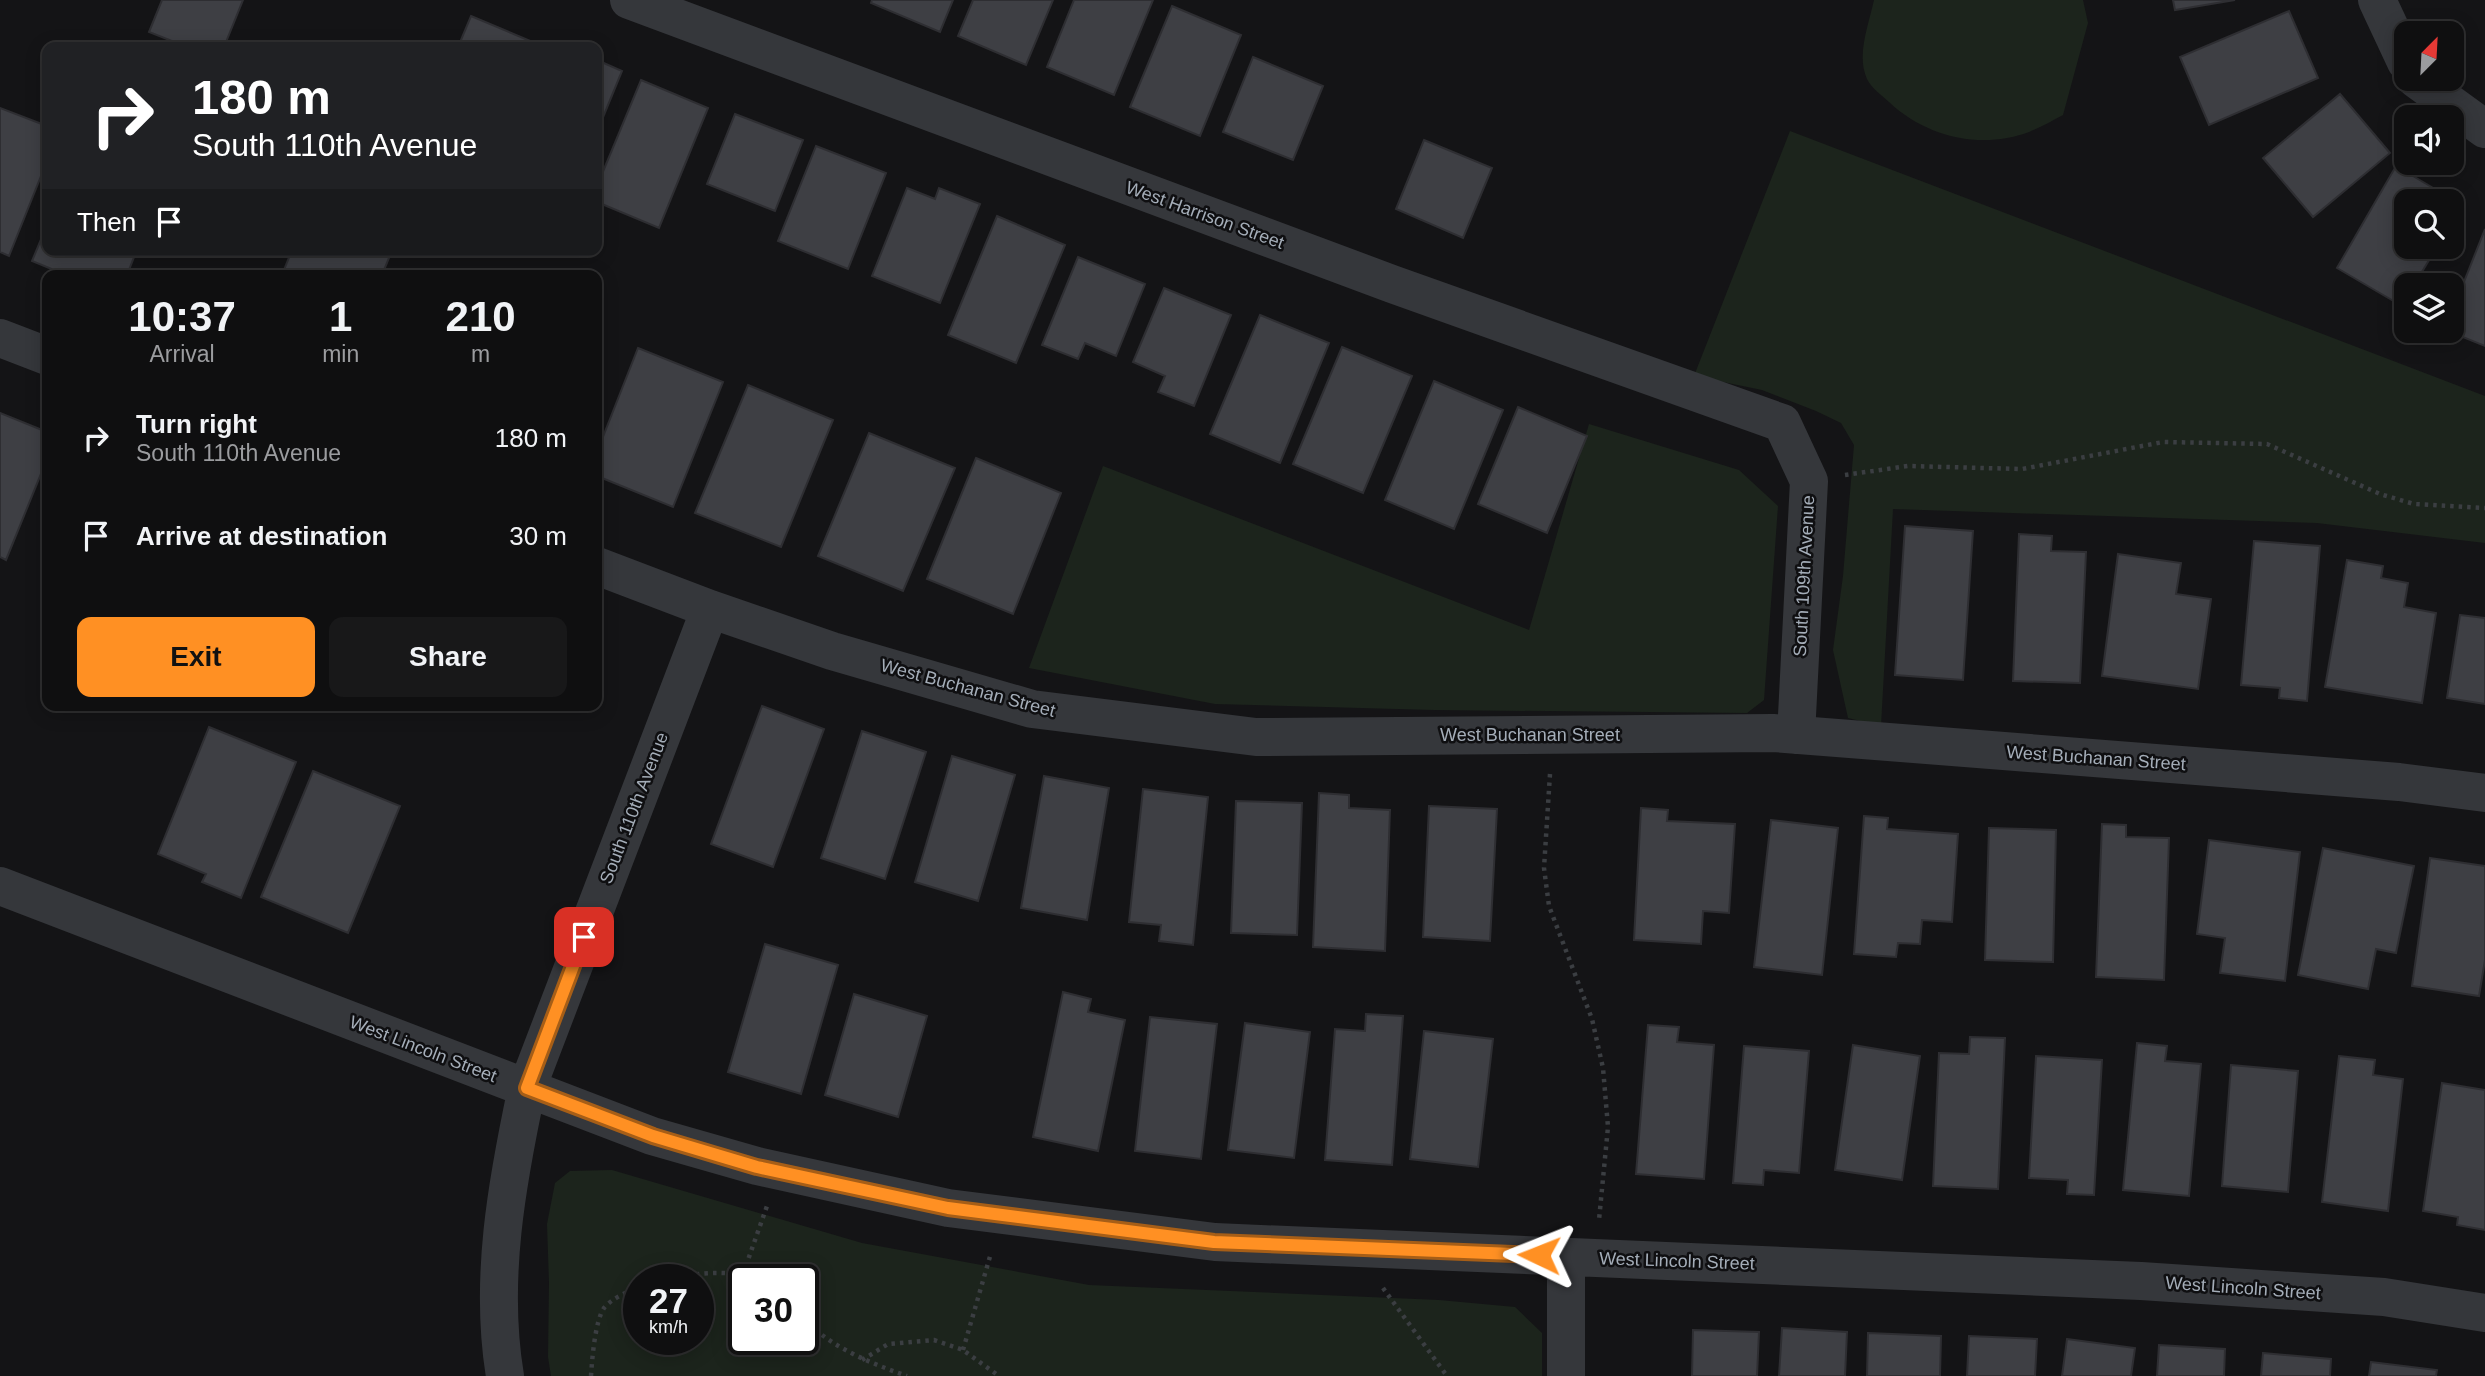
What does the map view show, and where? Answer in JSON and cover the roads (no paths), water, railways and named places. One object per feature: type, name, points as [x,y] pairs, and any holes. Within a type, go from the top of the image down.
[{"type":"street","name":"West Harrison Street","points":[[629,0],[1392,285],[1783,423]]},
{"type":"street","points":[[2376,0],[2394,37]]},
{"type":"street","points":[[2433,91],[2485,128]]},
{"type":"street","points":[[0,338],[42,354]]},
{"type":"street","name":"South 109th Avenue","points":[[1783,423],[1809,481],[1796,734]]},
{"type":"street","name":"West Buchanan Street","points":[[602,568],[832,651],[1032,709],[1256,737],[1796,734],[2399,782],[2485,793]]},
{"type":"street","name":"South 110th Avenue","points":[[505,1376],[499,1343],[499,1269],[510,1166],[527,1088],[710,609]]},
{"type":"street","name":"West Lincoln Street","points":[[0,886],[653,1136],[779,1172],[948,1208],[1214,1242],[2141,1281],[2384,1297],[2485,1313]]},
{"type":"street","points":[[1566,1376],[1581,1257]]}]
